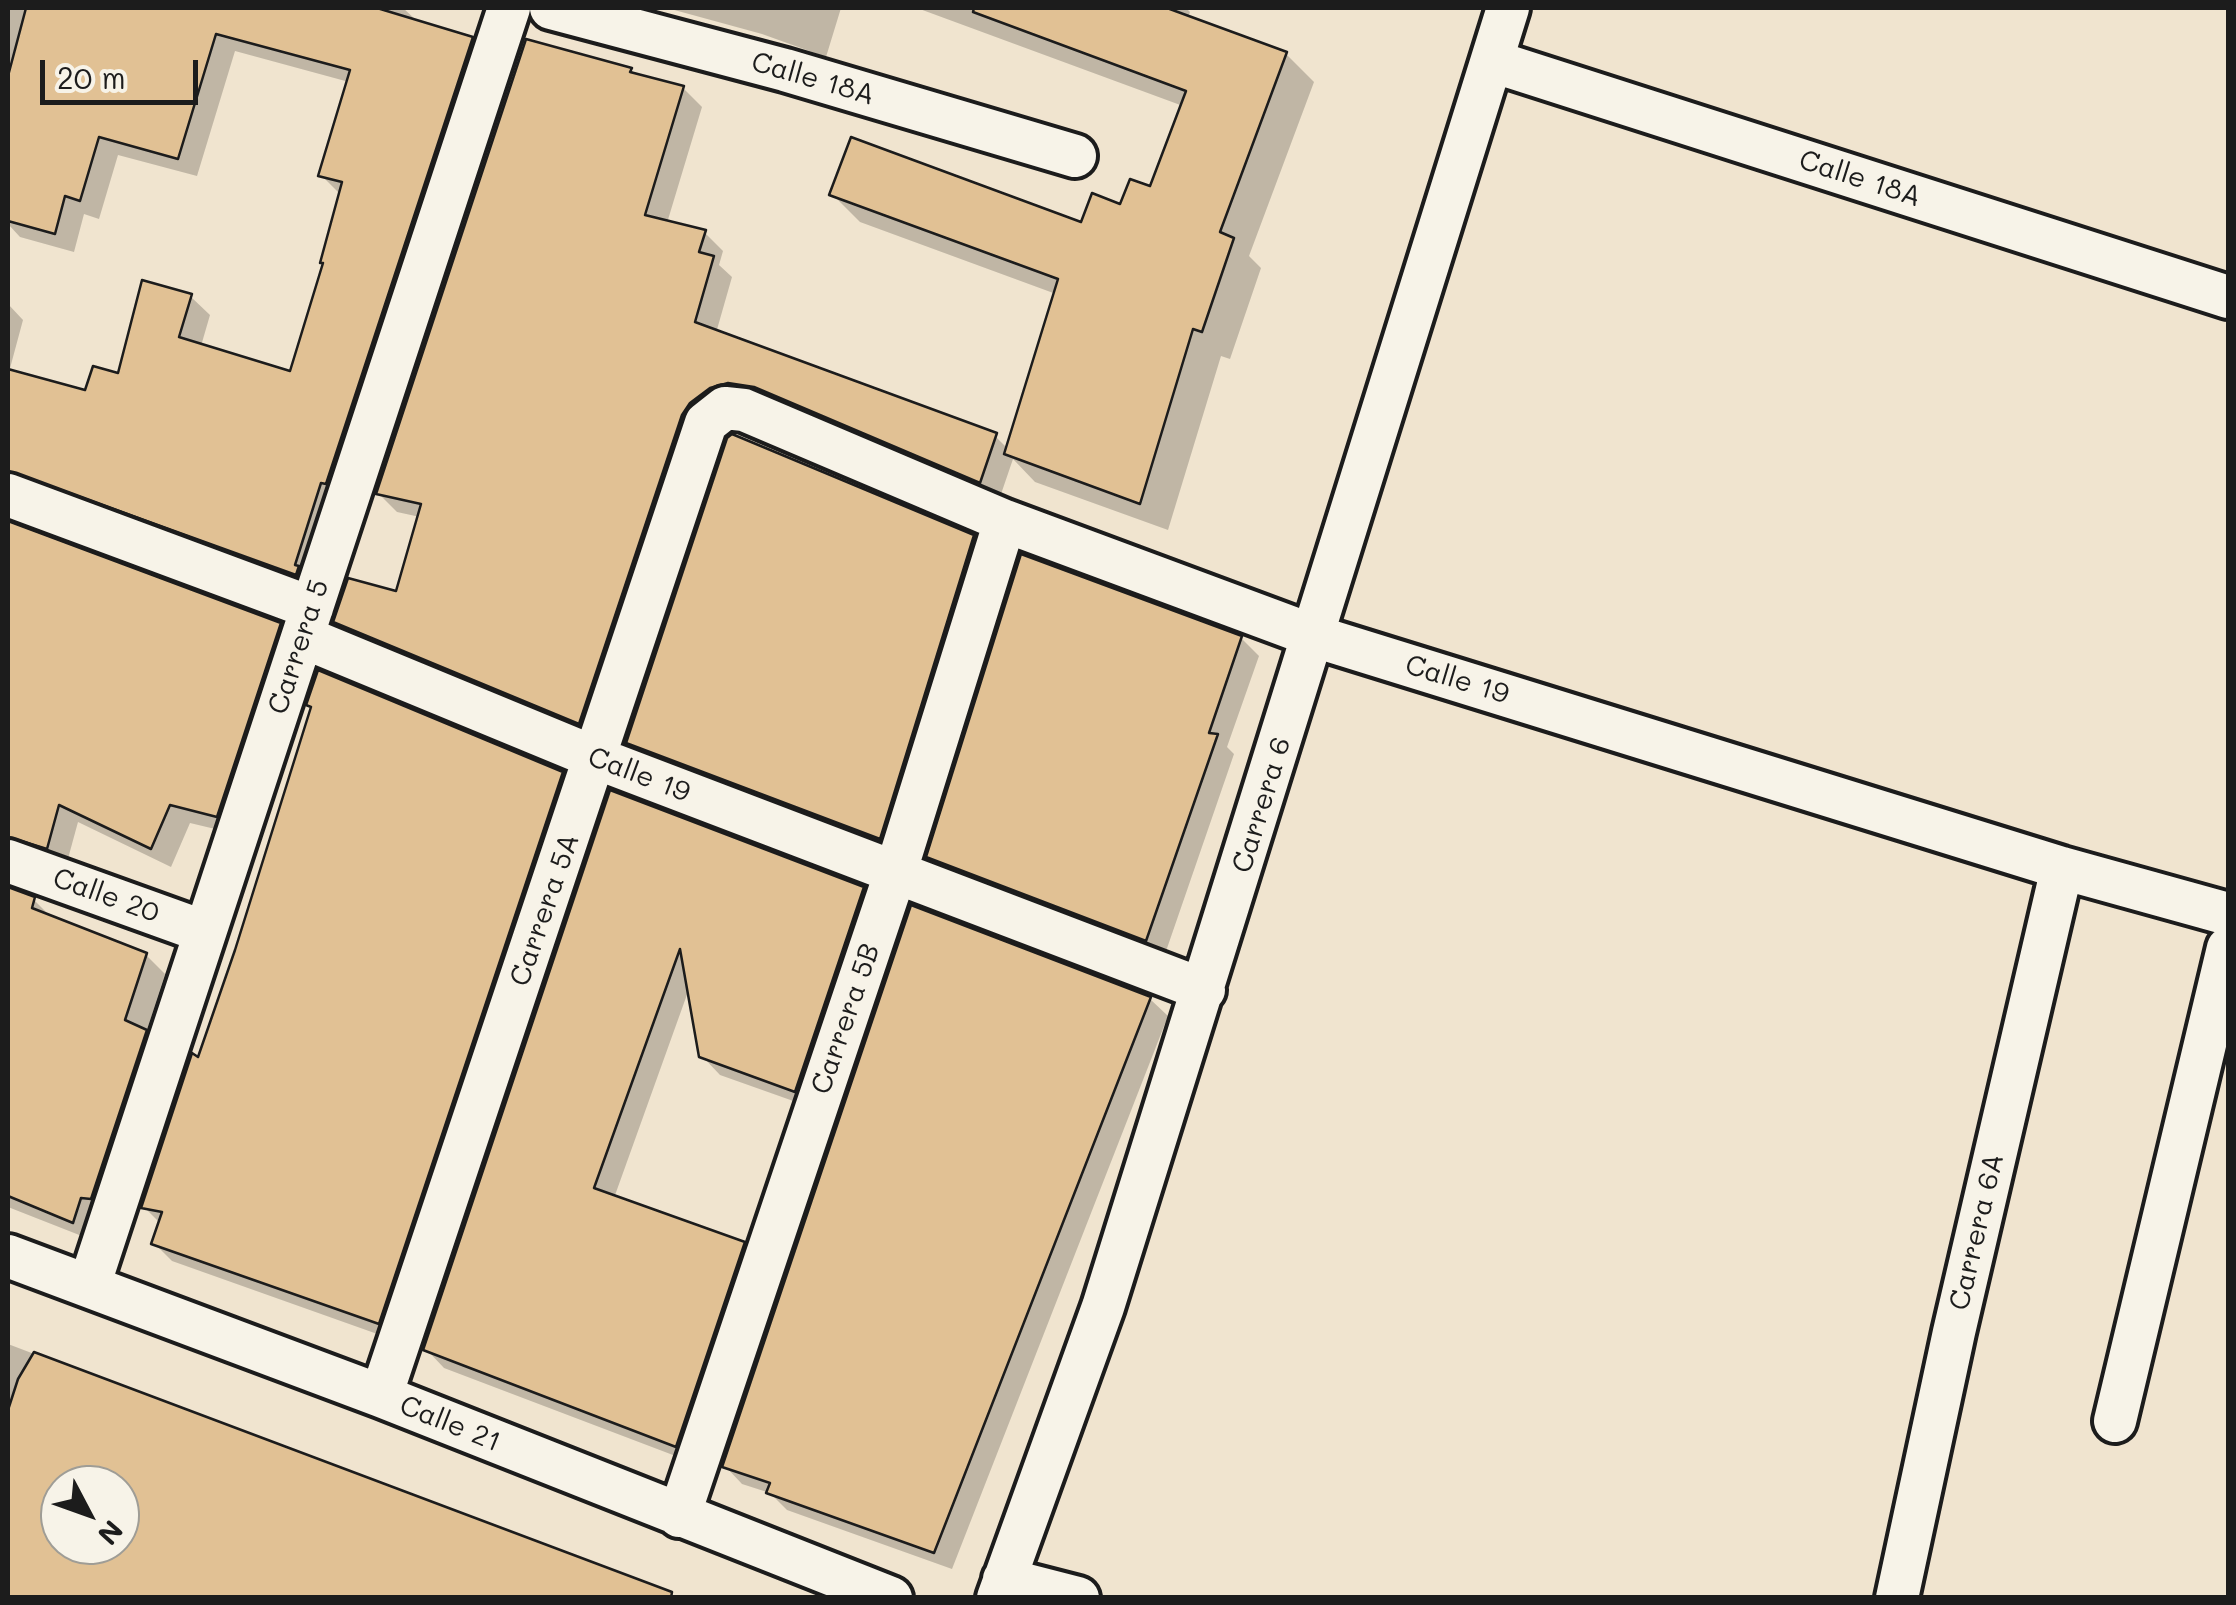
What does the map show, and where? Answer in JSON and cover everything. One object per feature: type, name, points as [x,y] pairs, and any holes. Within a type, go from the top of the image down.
[{"type":"street","name":"Carrera 5","points":[[89,1286],[510,8]]},
{"type":"street","name":"Calle 18A","points":[[550,8],[785,70],[1075,156]]},
{"type":"street","name":"Carrera 6","points":[[1001,1588],[1103,1307],[1508,8]]},
{"type":"street","name":"Calle 18A","points":[[1492,61],[2228,297]]},
{"type":"street","name":"Calle 19","points":[[706,422],[725,408],[744,410],[1006,521],[1314,636],[2062,868],[2228,914]]},
{"type":"street","name":"Carrera 5A","points":[[381,1396],[706,422]]},
{"type":"street","name":"Calle 19","points":[[8,495],[308,622],[596,758],[1204,990]]},
{"type":"street","name":"Carrera 5B","points":[[678,1516],[895,874],[1006,521]]},
{"type":"street","name":"Calle 20","points":[[8,860],[205,932]]},
{"type":"street","name":"Carrera 6A","points":[[1897,1598],[1954,1332],[2062,868]]},
{"type":"street","points":[[2115,1422],[2228,948]]},
{"type":"street","name":"Calle 21","points":[[8,1256],[381,1396],[891,1598]]},
{"type":"street","points":[[1001,1588],[1078,1598]]},
{"type":"building","points":[[26,8],[377,8],[473,37],[326,484],[321,483],[295,565],[299,566],[296,575],[8,471],[8,369],[85,390],[93,366],[118,373],[142,280],[192,294],[179,337],[290,371],[323,263],[342,182],[318,176],[350,70],[216,34],[178,159],[99,137],[80,201],[65,196],[55,234],[8,221],[8,76]]},
{"type":"building","points":[[974,8],[1167,8],[1287,52],[1220,232],[1234,238],[1202,332],[1193,329],[1140,504],[1004,454],[1058,279],[829,195],[851,137],[1081,222],[1092,193],[1120,204],[1130,179],[1150,186],[1186,91],[973,12]]},
{"type":"building","points":[[526,39],[684,86],[645,215],[706,230],[699,252],[714,256],[695,322],[997,433],[980,483],[754,387],[728,383],[710,388],[690,403],[682,415],[579,724],[333,622],[348,578],[396,591],[421,504],[376,494]]},
{"type":"building","points":[[732,434],[974,535],[880,839],[626,743],[727,438]]},
{"type":"building","points":[[8,521],[281,623],[217,817],[170,805],[151,849],[59,805],[47,849],[8,837]]},
{"type":"building","points":[[1021,554],[1242,636],[1209,733],[1218,734],[1146,941],[926,857]]},
{"type":"building","points":[[318,670],[563,772],[379,1324],[151,1244],[162,1212],[141,1208],[192,1053],[198,1057],[235,950],[311,707],[306,705]]},
{"type":"building","points":[[610,790],[864,887],[795,1092],[699,1057],[680,949],[594,1188],[745,1242],[676,1447],[423,1350]]},
{"type":"building","points":[[8,887],[35,897],[32,908],[147,953],[125,1020],[147,1030],[91,1199],[81,1198],[73,1223],[8,1196]]},
{"type":"building","points":[[911,905],[1151,997],[934,1553],[766,1493],[770,1483],[722,1467]]},
{"type":"building","points":[[34,1352],[672,1592],[671,1598],[8,1598],[8,1410],[18,1379]]}]
